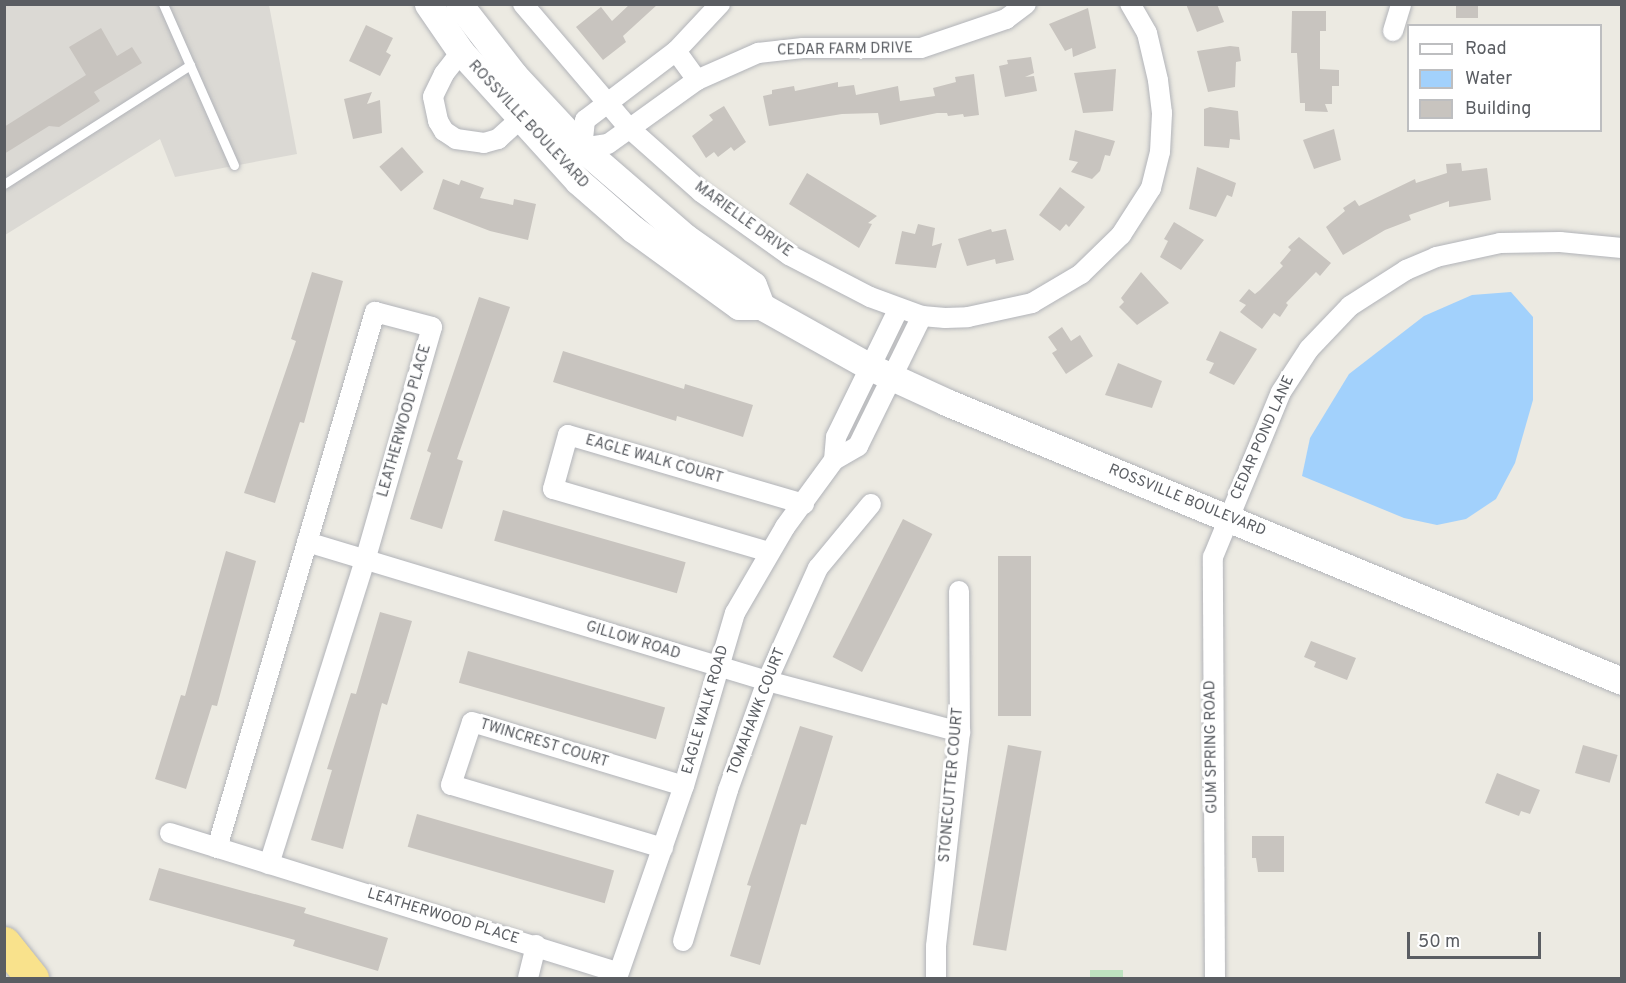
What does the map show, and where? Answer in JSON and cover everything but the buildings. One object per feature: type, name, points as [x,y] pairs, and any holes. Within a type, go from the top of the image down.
[{"type":"highway","points":[[4,943],[32,978]]},
{"type":"main road","name":"ROSSVILLE BOULEVARD","points":[[428,4],[461,52],[578,181],[660,250],[739,306],[761,306],[882,372],[1622,681]]},
{"type":"main road","name":"ROSSVILLE BOULEVARD","points":[[459,4],[514,75],[582,148],[661,218],[753,285],[761,306]]},
{"type":"street","name":"MARIELLE DRIVE","points":[[523,4],[628,128],[701,192],[789,255],[898,310],[922,316],[968,317],[1032,303],[1081,274],[1121,235],[1151,188],[1160,152],[1162,113],[1147,33],[1130,4]]},
{"type":"street","points":[[582,148],[585,120],[676,51],[720,4]]},
{"type":"street","name":"CEDAR FARM DRIVE","points":[[582,148],[608,144],[697,80],[758,53],[803,48],[921,48],[1006,19],[1026,4]]},
{"type":"street","points":[[1394,31],[1401,4]]},
{"type":"street","points":[[676,51],[697,80]]},
{"type":"street","points":[[461,52],[444,74],[433,98],[434,110],[444,131],[456,139],[484,143],[498,140],[520,119]]},
{"type":"street","name":"CEDAR POND LANE","points":[[1228,518],[1293,370],[1327,328],[1377,287],[1436,257],[1500,243],[1560,242],[1622,248]]},
{"type":"street","points":[[882,372],[898,310]]},
{"type":"street","name":"LEATHERWOOD PLACE","points":[[217,848],[375,312],[432,327],[365,560],[269,864]]},
{"type":"street","points":[[882,372],[922,316]]},
{"type":"street","name":"EAGLE WALK ROAD","points":[[617,975],[684,786],[717,666],[735,613],[769,552],[834,460],[836,436],[882,372]]},
{"type":"street","name":"EAGLE WALK COURT","points":[[769,552],[553,489],[568,435],[804,504]]},
{"type":"street","name":"TOMAHAWK COURT","points":[[683,941],[728,790],[767,681],[818,568],[871,504]]},
{"type":"street","name":"GUM SPRING ROAD","points":[[1215,978],[1213,557],[1228,518]]},
{"type":"street","name":"GILLOW ROAD","points":[[307,543],[767,681],[960,732]]},
{"type":"street","name":"STONECUTTER COURT","points":[[936,978],[936,946],[960,732],[959,591]]},
{"type":"street","name":"TWINCREST COURT","points":[[663,848],[451,785],[472,722],[684,786]]},
{"type":"street","name":"LEATHERWOOD PLACE","points":[[170,833],[536,945],[617,975]]},
{"type":"street","points":[[528,978],[536,945]]},
{"type":"lane","points":[[163,4],[234,165]]},
{"type":"lane","points":[[4,184],[190,65]]},
{"type":"shaded area","points":[[5,5],[269,5],[297,154],[175,177],[160,139],[5,235]]},
{"type":"green space","points":[[1090,970],[1123,970],[1123,978],[1090,978]]},
{"type":"water","points":[[1511,292],[1533,317],[1533,400],[1515,463],[1496,499],[1466,519],[1437,525],[1404,518],[1302,476],[1310,438],[1349,374],[1424,316],[1472,295]]}]
